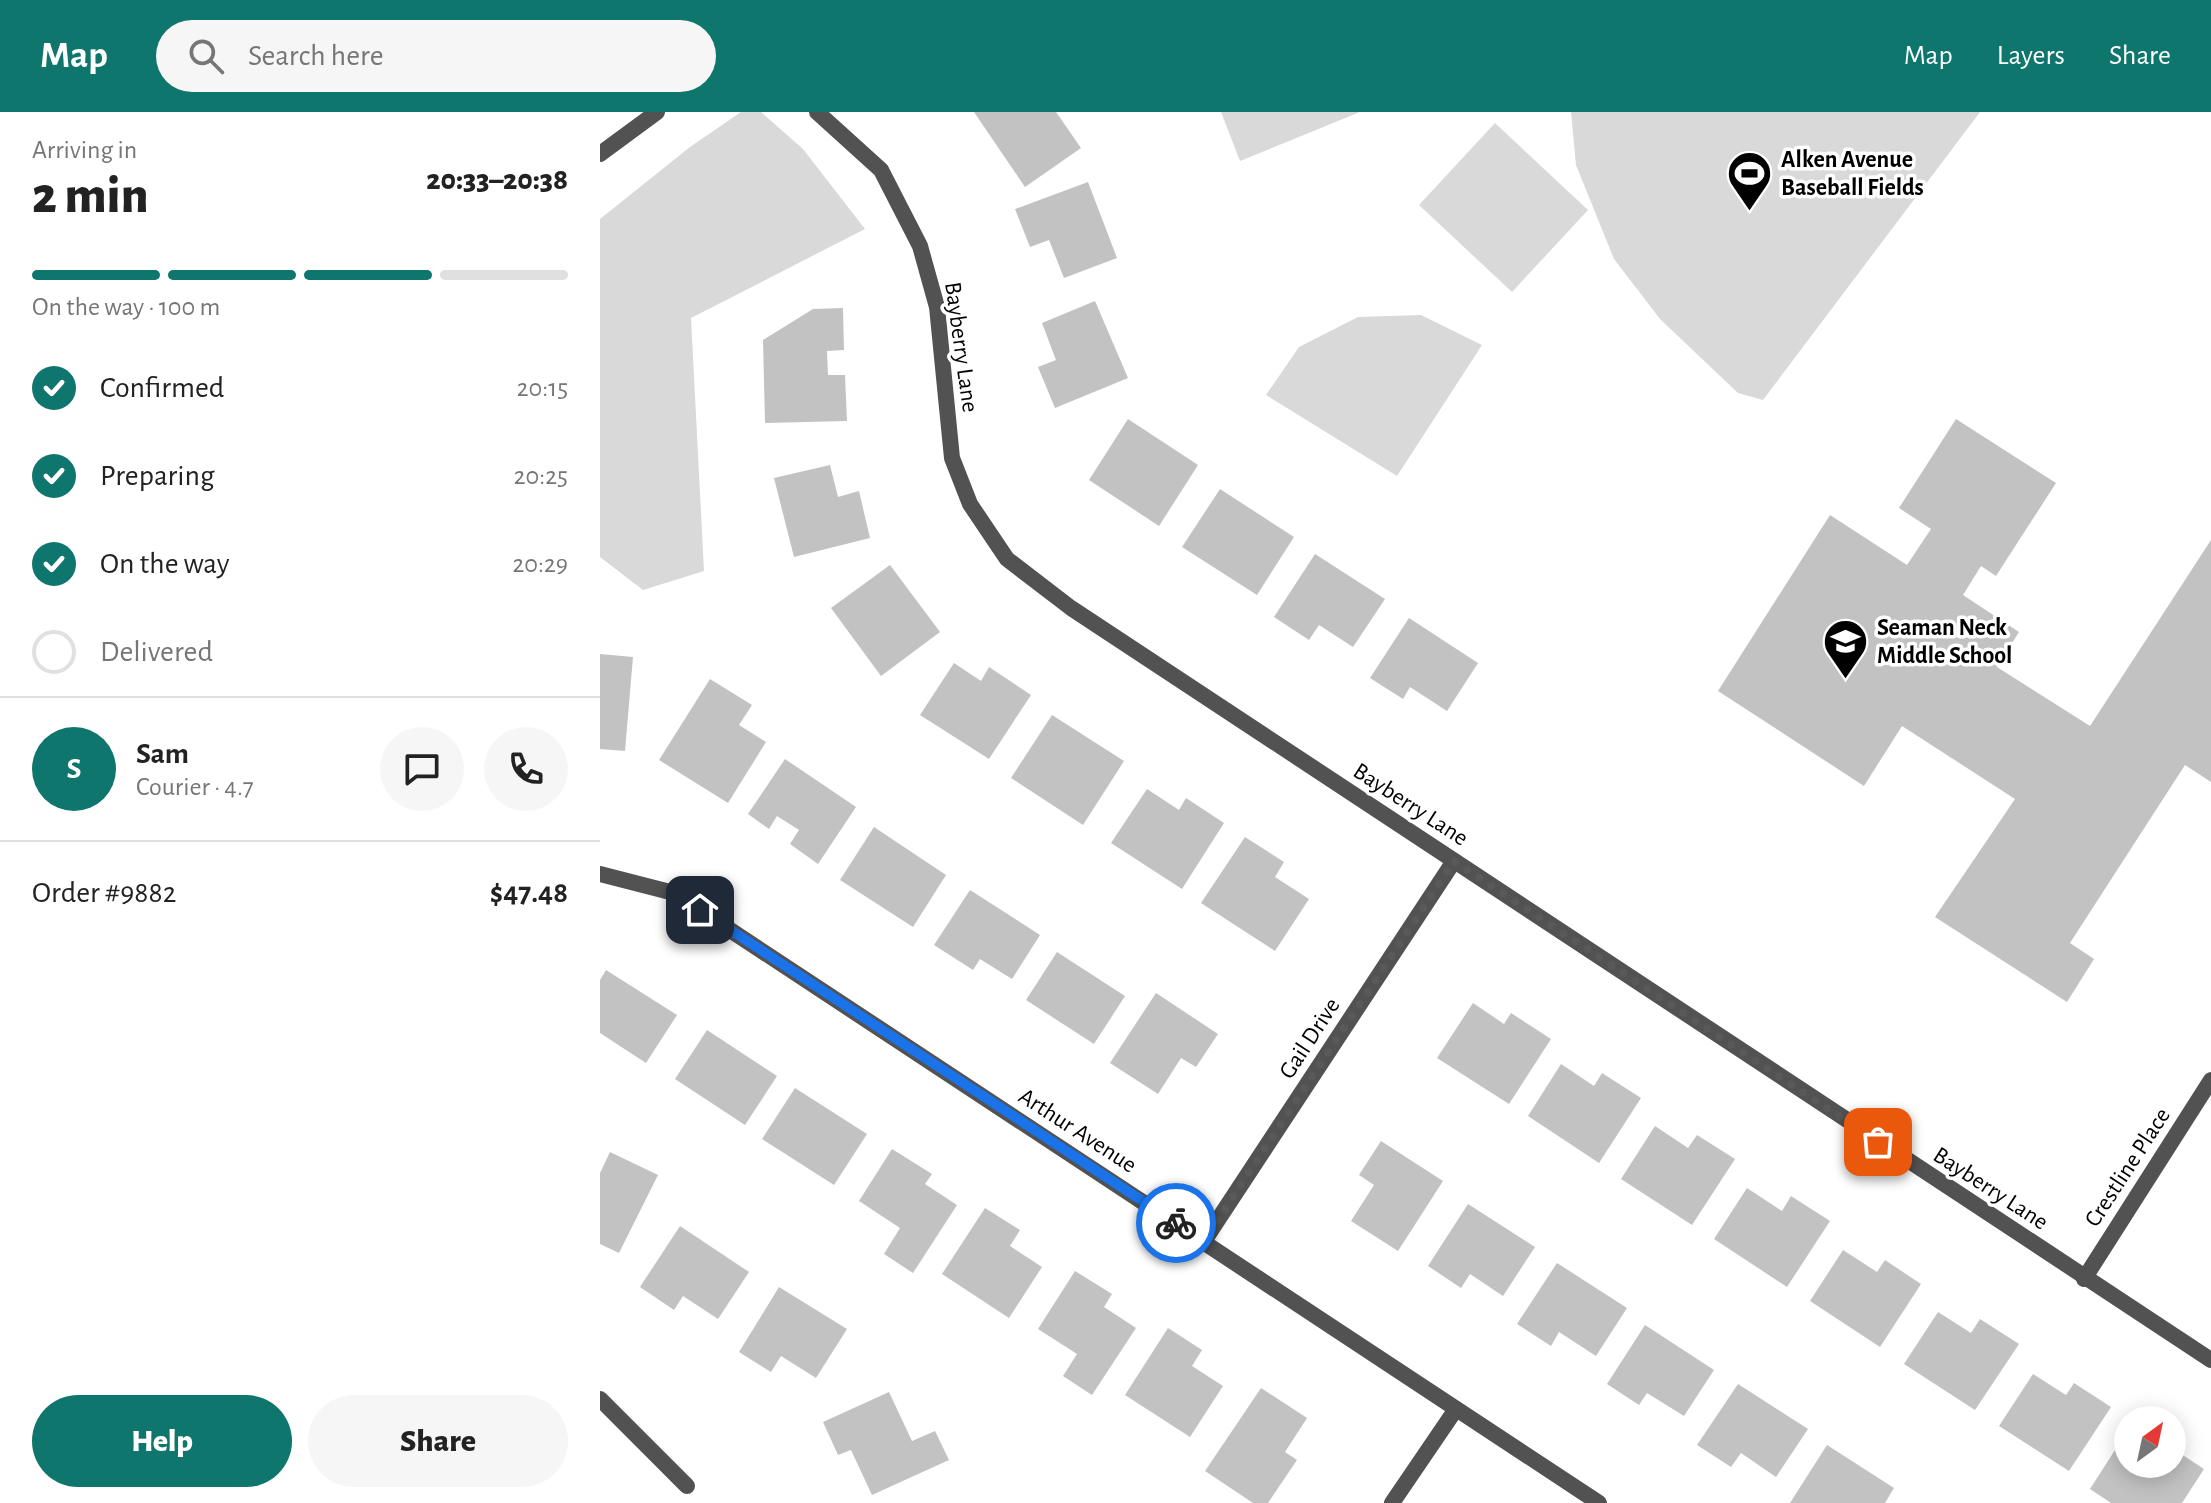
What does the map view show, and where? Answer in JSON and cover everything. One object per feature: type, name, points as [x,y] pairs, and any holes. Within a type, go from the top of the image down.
[{"type":"street","points":[[600,154],[657,112]]},
{"type":"street","name":"Bayberry Lane","points":[[817,112],[881,170],[920,246],[937,307],[952,458],[970,504],[1007,559],[1071,608],[2211,1360]]},
{"type":"street","name":"Gail Drive","points":[[1204,1241],[1454,861]]},
{"type":"street","name":"Arthur Avenue","points":[[600,874],[674,893],[1599,1503]]},
{"type":"street","name":"Crestline Place","points":[[2084,1279],[2211,1080]]},
{"type":"street","points":[[600,1399],[687,1486]]},
{"type":"street","points":[[1392,1503],[1456,1409]]},
{"type":"shaded area","points":[[741,112],[761,112],[803,149],[865,229],[691,318],[704,571],[643,590],[600,557],[600,219],[690,147]]},
{"type":"shaded area","points":[[1221,112],[1360,112],[1240,161]]},
{"type":"shaded area","name":"Alken Avenue Baseball Fields","points":[[1571,112],[1980,112],[1763,400],[1738,393],[1660,319],[1614,259],[1576,165]]},
{"type":"shaded area","points":[[1495,123],[1588,210],[1512,292],[1419,205]]},
{"type":"shaded area","points":[[1421,315],[1482,345],[1397,476],[1266,395],[1299,347],[1358,317]]},
{"type":"building","points":[[974,112],[1056,112],[1081,148],[1025,187]]},
{"type":"building","points":[[1088,182],[1117,258],[1064,278],[1049,240],[1030,247],[1015,209]]},
{"type":"building","points":[[1095,301],[1128,378],[1055,408],[1038,367],[1056,360],[1042,323]]},
{"type":"building","points":[[843,308],[844,350],[827,351],[828,375],[845,375],[847,421],[765,423],[763,340],[813,309]]},
{"type":"building","points":[[1128,419],[1198,465],[1159,526],[1089,480]]},
{"type":"building","points":[[1956,419],[2056,483],[1996,576],[1981,566],[1963,595],[2019,632],[1997,667],[2090,726],[2211,540],[2211,782],[2185,765],[2070,943],[2094,959],[2067,1002],[1935,917],[2015,799],[1902,726],[1864,786],[1718,691],[1830,515],[1907,565],[1931,529],[1899,508]]},
{"type":"building","points":[[830,465],[838,497],[859,491],[870,538],[794,557],[774,478]]},
{"type":"building","points":[[1220,489],[1294,537],[1257,595],[1182,547]]},
{"type":"building","points":[[1315,554],[1385,599],[1353,647],[1319,625],[1309,640],[1274,617]]},
{"type":"building","points":[[890,565],[940,632],[881,676],[831,608]]},
{"type":"building","points":[[1409,618],[1478,663],[1447,711],[1410,687],[1403,699],[1370,678]]},
{"type":"building","points":[[600,654],[633,657],[625,751],[600,749]]},
{"type":"building","points":[[954,663],[981,681],[989,667],[1031,695],[989,759],[920,715]]},
{"type":"building","points":[[710,679],[752,705],[739,725],[766,742],[728,803],[659,760]]},
{"type":"building","points":[[1052,715],[1124,761],[1083,825],[1011,778]]},
{"type":"building","points":[[785,759],[856,807],[818,864],[790,844],[799,830],[777,816],[769,829],[748,814]]},
{"type":"building","points":[[1147,789],[1179,810],[1186,798],[1224,823],[1182,889],[1111,843]]},
{"type":"building","points":[[874,827],[946,875],[913,927],[840,880]]},
{"type":"building","points":[[1245,837],[1284,862],[1275,877],[1309,899],[1275,951],[1201,903]]},
{"type":"building","points":[[970,890],[1040,935],[1012,979],[980,959],[973,970],[934,945]]},
{"type":"building","points":[[1057,952],[1125,996],[1094,1044],[1026,1000]]},
{"type":"building","points":[[606,970],[677,1015],[646,1063],[600,1033],[600,980]]},
{"type":"building","points":[[1156,993],[1218,1034],[1196,1067],[1181,1058],[1158,1094],[1110,1063]]},
{"type":"building","points":[[1473,1003],[1504,1024],[1511,1013],[1551,1039],[1509,1104],[1437,1058]]},
{"type":"building","points":[[707,1030],[777,1076],[745,1125],[675,1079]]},
{"type":"building","points":[[1561,1064],[1594,1086],[1602,1073],[1641,1098],[1599,1163],[1528,1116]]},
{"type":"building","points":[[795,1088],[867,1134],[834,1185],[762,1139]]},
{"type":"building","points":[[1655,1126],[1688,1148],[1697,1135],[1735,1159],[1692,1225],[1621,1179]]},
{"type":"building","points":[[1381,1141],[1443,1181],[1398,1251],[1351,1221],[1374,1185],[1359,1175]]},
{"type":"building","points":[[892,1149],[932,1174],[925,1184],[957,1205],[913,1273],[884,1254],[900,1228],[859,1201]]},
{"type":"building","points":[[610,1152],[658,1175],[619,1253],[600,1244],[600,1173]]},
{"type":"building","points":[[1747,1188],[1782,1211],[1791,1196],[1830,1221],[1787,1287],[1714,1239]]},
{"type":"building","points":[[1468,1204],[1535,1247],[1503,1296],[1470,1274],[1461,1288],[1428,1266]]},
{"type":"building","points":[[985,1208],[1020,1230],[1010,1246],[1042,1267],[1009,1318],[942,1274]]},
{"type":"building","points":[[680,1226],[749,1272],[718,1319],[683,1296],[674,1310],[640,1287]]},
{"type":"building","points":[[1843,1250],[1877,1272],[1885,1260],[1921,1284],[1880,1347],[1810,1301]]},
{"type":"building","points":[[1557,1263],[1627,1308],[1596,1356],[1559,1332],[1551,1346],[1517,1324]]},
{"type":"building","points":[[1075,1271],[1112,1294],[1104,1307],[1136,1328],[1092,1395],[1063,1376],[1077,1354],[1038,1329]]},
{"type":"building","points":[[779,1287],[847,1329],[816,1378],[781,1356],[771,1372],[739,1352]]},
{"type":"building","points":[[1938,1312],[1971,1333],[1980,1319],[2019,1344],[1975,1410],[1904,1364]]},
{"type":"building","points":[[1645,1325],[1714,1370],[1684,1416],[1647,1393],[1639,1405],[1607,1384]]},
{"type":"building","points":[[1168,1328],[1202,1350],[1192,1366],[1223,1386],[1190,1437],[1125,1395]]},
{"type":"building","points":[[2033,1374],[2066,1395],[2074,1383],[2111,1407],[2069,1471],[1999,1426]]},
{"type":"building","points":[[1738,1384],[1808,1429],[1776,1477],[1741,1453],[1731,1467],[1697,1445]]},
{"type":"building","points":[[1261,1388],[1307,1418],[1285,1452],[1297,1460],[1268,1503],[1253,1503],[1205,1471]]},
{"type":"building","points":[[889,1392],[912,1441],[935,1431],[949,1460],[872,1495],[851,1450],[838,1455],[823,1422]]},
{"type":"building","points":[[1827,1445],[1894,1488],[1885,1503],[1790,1503]]},
{"type":"building","points":[[2114,1452],[2114,1478],[2186,1478],[2186,1457],[2204,1469],[2182,1503],[2111,1503],[2090,1489]]},
{"type":"way so far","points":[[1176,1223],[1204,1241],[1454,861],[1878,1142]]},
{"type":"place","name":"Alken Avenue Baseball Fields","points":[[1750,212]]},
{"type":"place","name":"Seaman Neck Middle School","points":[[1846,680]]},
{"type":"route","points":[[700,910],[1176,1223]]}]
